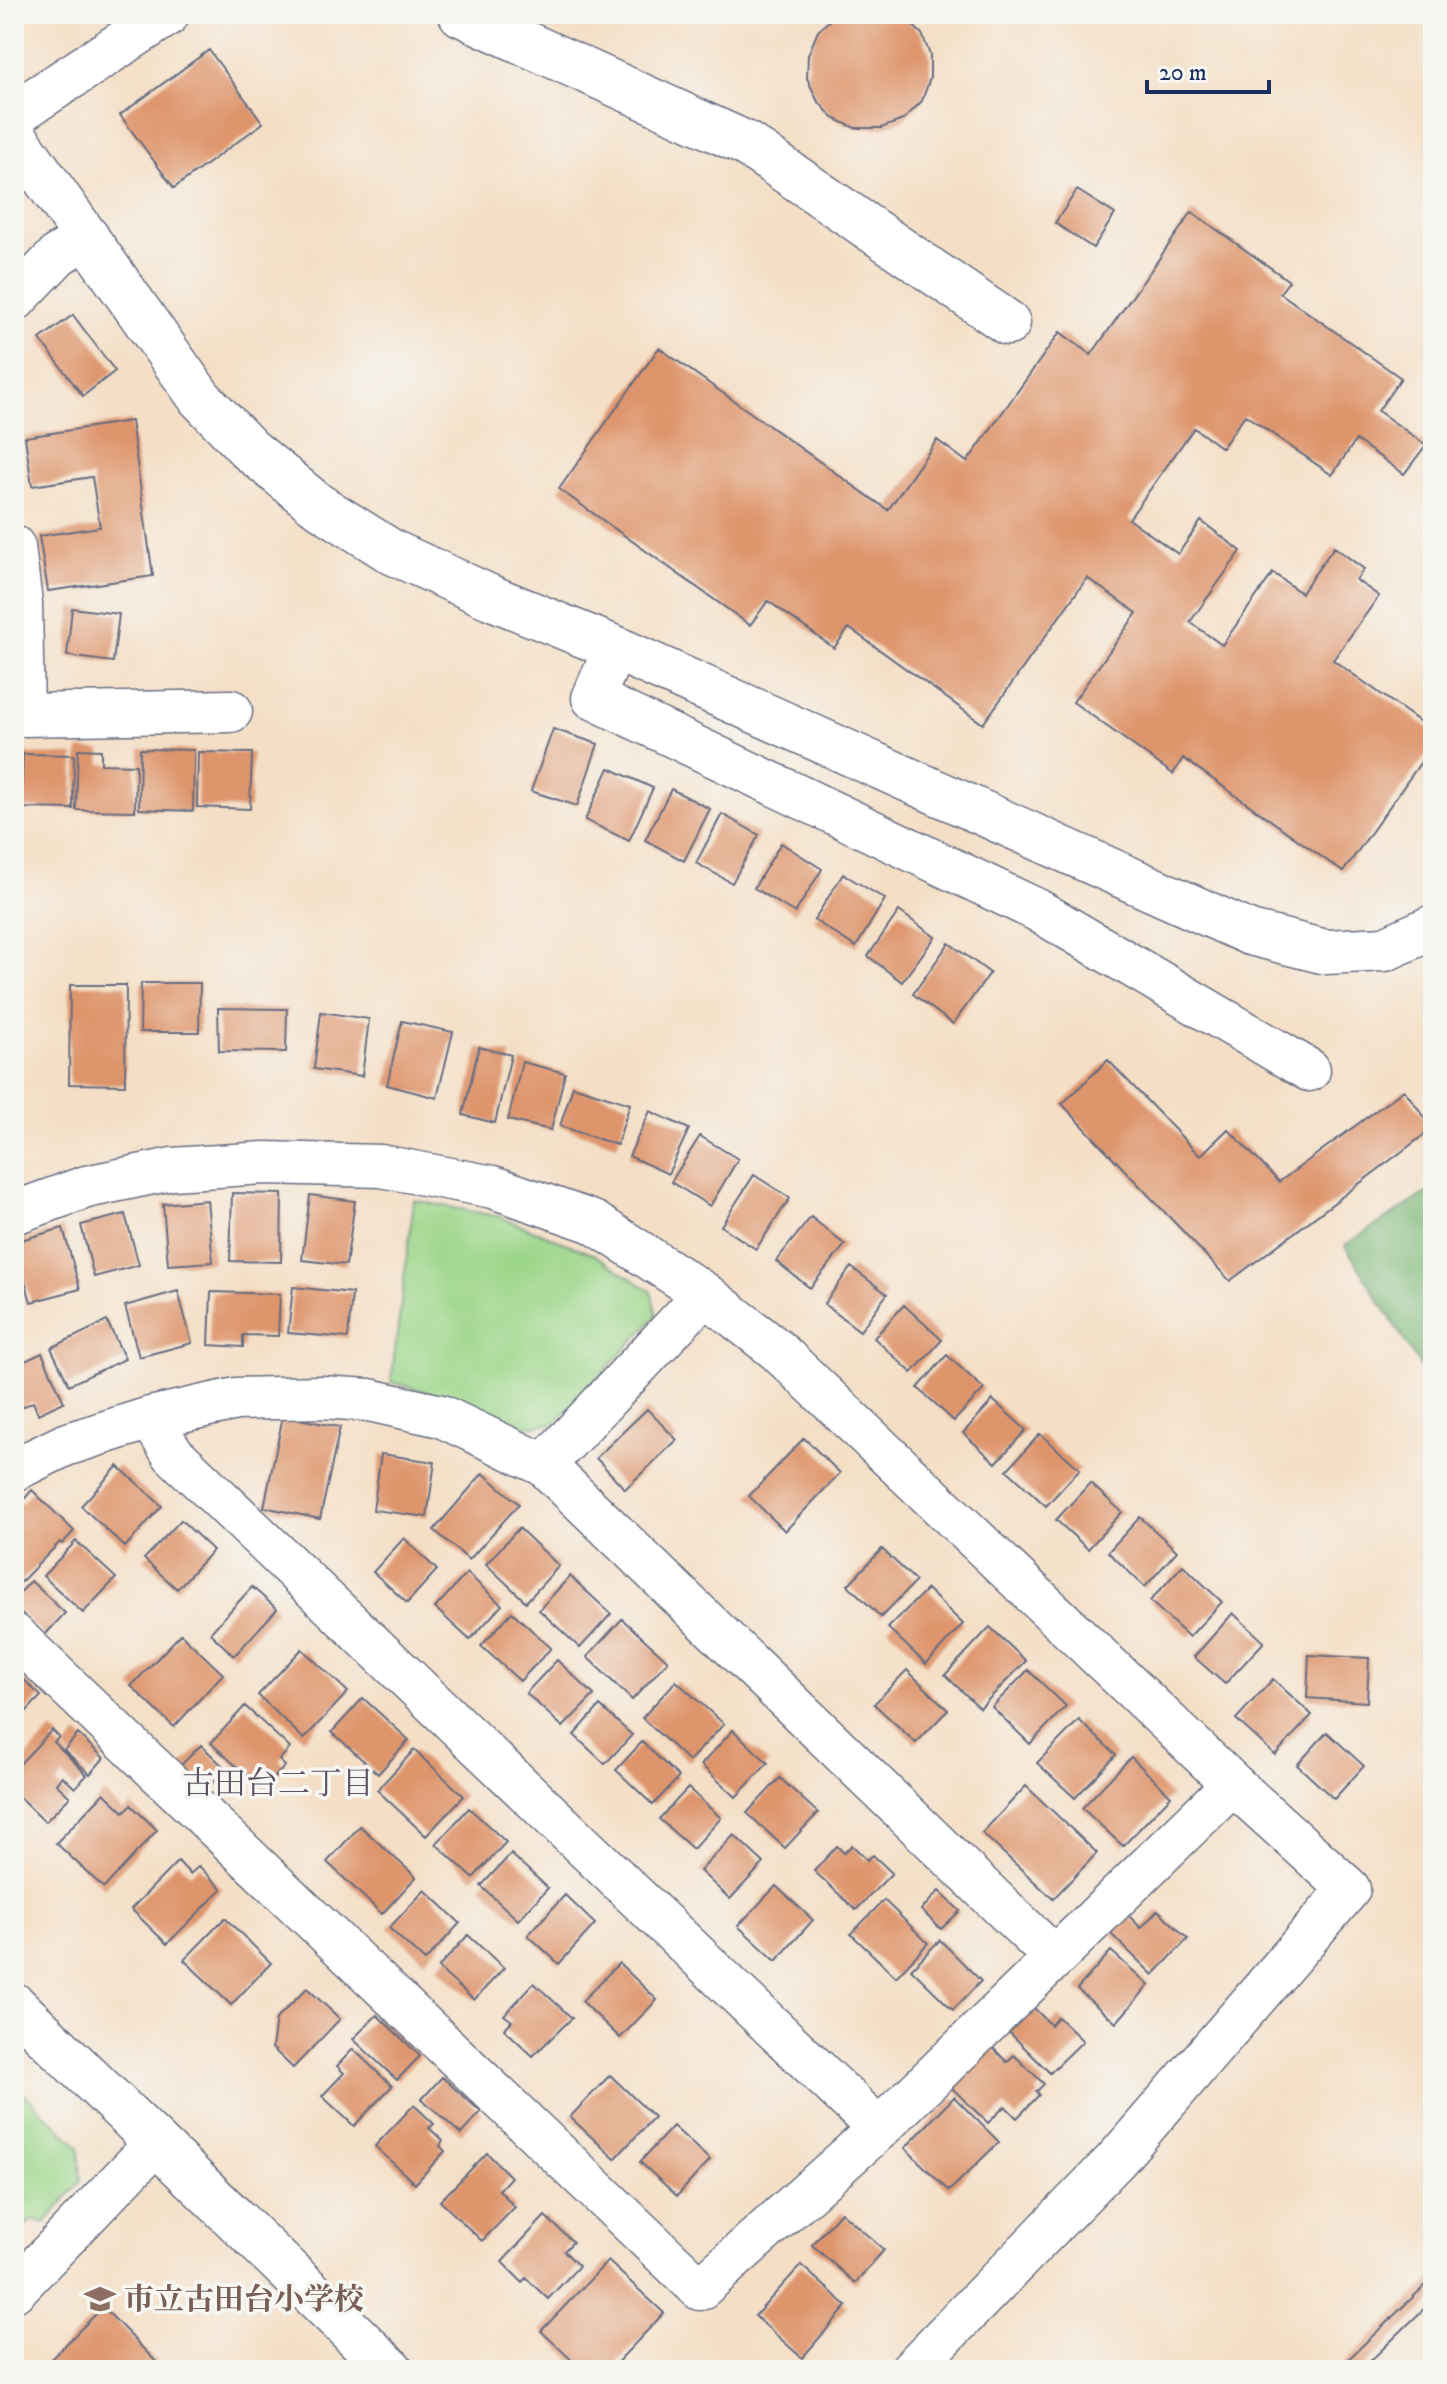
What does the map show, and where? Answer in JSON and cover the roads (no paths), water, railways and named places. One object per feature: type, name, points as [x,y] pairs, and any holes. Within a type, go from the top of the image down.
[{"type":"street","points":[[14,114],[167,14]]},
{"type":"street","points":[[461,14],[745,143],[1008,323]]},
{"type":"street","points":[[14,135],[200,398],[249,449],[316,504],[392,552],[490,597],[615,648],[1250,933],[1326,952],[1385,949],[1433,927]]},
{"type":"street","points":[[14,301],[59,254],[88,237]]},
{"type":"street","points":[[14,547],[21,603],[23,715],[231,711]]},
{"type":"street","points":[[615,648],[593,698],[1037,910],[1309,1070]]},
{"type":"street","points":[[14,1213],[86,1187],[172,1169],[265,1163],[381,1166],[493,1187],[593,1222],[705,1294],[777,1350],[1233,1784],[1349,1889],[1116,2160],[911,2370]]},
{"type":"street","points":[[544,1465],[705,1294]]},
{"type":"street","points":[[14,1470],[65,1445],[150,1418],[236,1399],[321,1397],[369,1400],[441,1416],[544,1465],[1054,1957]]},
{"type":"street","points":[[150,1418],[173,1454],[879,2129]]},
{"type":"street","points":[[14,1635],[700,2289],[879,2129],[1233,1784]]},
{"type":"street","points":[[14,2005],[391,2370]]},
{"type":"street","points":[[14,2291],[156,2143]]},
{"type":"place","name":"市立古田台小学校","points":[[100,2299]]},
{"type":"district","name":"古田台二丁目","points":[[278,1783]]}]
